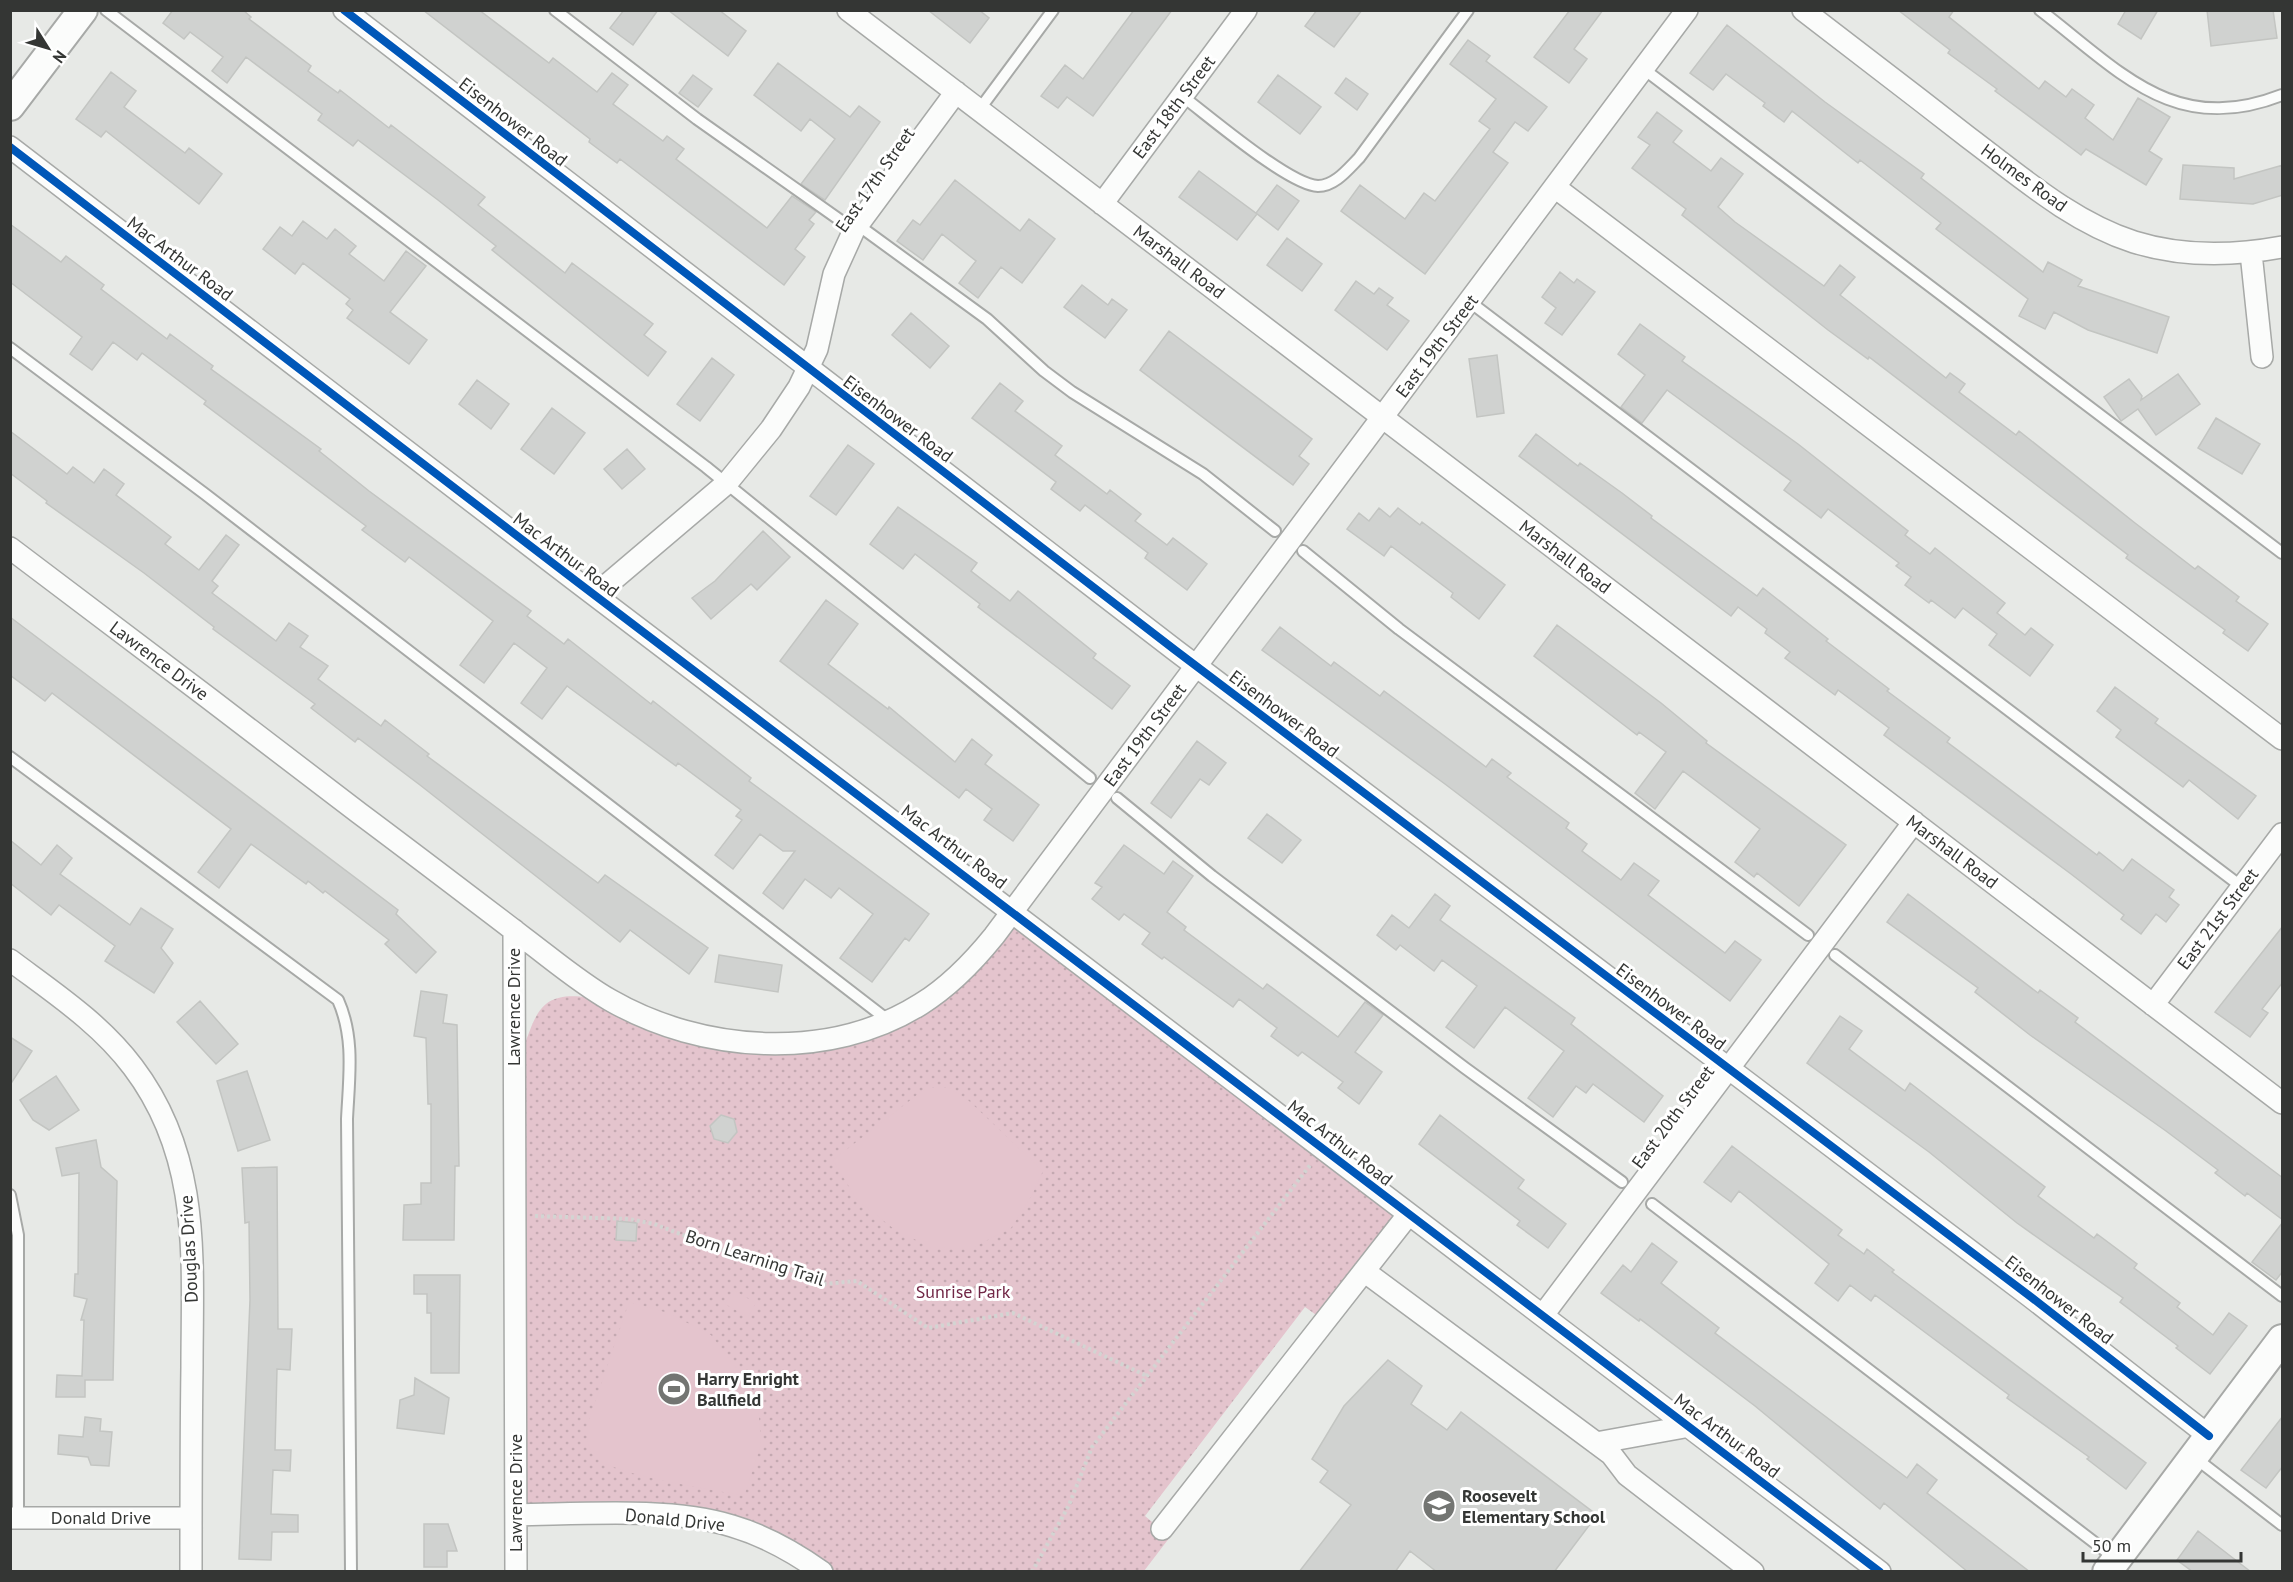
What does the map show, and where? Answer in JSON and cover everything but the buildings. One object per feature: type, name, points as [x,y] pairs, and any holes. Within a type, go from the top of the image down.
[{"type":"street","points":[[10,106],[83,10]]},
{"type":"street","name":"Eisenhower Road","points":[[344,10],[1197,666],[2031,1297],[2201,1446]]},
{"type":"street","name":"East 18th Street","points":[[1102,204],[1246,10]]},
{"type":"street","name":"East 19th Street","points":[[514,930],[611,1001],[640,1016],[683,1031],[727,1041],[772,1044],[819,1041],[889,1021],[921,1005],[945,987],[972,963],[1013,911],[1645,70],[1687,10]]},
{"type":"street","name":"Holmes Road","points":[[1803,10],[2030,184],[2085,220],[2133,241],[2159,248],[2205,254],[2252,253],[2283,248]]},
{"type":"street","name":"Marshall Road","points":[[856,13],[979,110],[2153,1005],[2280,1096]]},
{"type":"street","name":"East 17th Street","points":[[595,596],[727,483],[771,429],[808,369],[817,349],[834,274],[856,228],[956,92]]},
{"type":"street","name":"Mac Arthur Road","points":[[10,147],[595,596],[1013,911],[1408,1215],[1690,1426],[1880,1572]]},
{"type":"street","points":[[1556,188],[2283,739]]},
{"type":"street","points":[[2252,253],[2262,357]]},
{"type":"street","name":"Lawrence Drive","points":[[10,548],[514,930],[516,1572]]},
{"type":"street","name":"East 20th Street","points":[[1543,1315],[1914,822]]},
{"type":"street","name":"East 21st Street","points":[[2153,1005],[2283,834]]},
{"type":"street","name":"Douglas Drive","points":[[10,960],[99,1028],[117,1048],[149,1091],[171,1132],[184,1176],[191,1220],[190,1572]]},
{"type":"street","points":[[1162,1529],[1313,1333],[1326,1322],[1408,1215]]},
{"type":"street","points":[[1364,1271],[1611,1454],[1627,1475],[1753,1572]]},
{"type":"street","points":[[2111,1566],[2281,1342]]},
{"type":"street","points":[[1596,1443],[1690,1426]]},
{"type":"street","name":"Donald Drive","points":[[516,1515],[643,1515],[701,1519],[754,1533],[794,1553],[822,1572]]},
{"type":"street","name":"Donald Drive","points":[[14,1518],[191,1518]]},
{"type":"lane","points":[[106,10],[727,483],[1090,778]]},
{"type":"lane","points":[[555,10],[697,119],[996,326],[1044,371],[1072,392],[1203,474],[1275,531]]},
{"type":"lane","points":[[979,110],[1053,10]]},
{"type":"lane","points":[[1182,96],[1288,175],[1317,186],[1327,184],[1347,171],[1359,158],[1468,10]]},
{"type":"lane","points":[[2040,10],[2136,83],[2167,101],[2203,109],[2227,110],[2261,104],[2283,95]]},
{"type":"lane","points":[[1645,70],[2283,553]]},
{"type":"lane","points":[[1470,302],[2242,887]]},
{"type":"lane","points":[[10,348],[224,508],[889,1021]]},
{"type":"lane","points":[[1303,551],[1399,629],[1809,935]]},
{"type":"lane","points":[[10,757],[338,1000],[346,1017],[351,1046],[347,1119],[351,1572]]},
{"type":"lane","points":[[1116,798],[1221,883],[1465,1068],[1622,1182]]},
{"type":"lane","points":[[1835,955],[2283,1296]]},
{"type":"lane","points":[[10,1196],[18,1235],[14,1518]]},
{"type":"lane","points":[[1652,1204],[2111,1566]]},
{"type":"lane","points":[[2201,1446],[2283,1525]]},
{"type":"path","points":[[1032,1572],[1069,1505],[1092,1447],[1323,1149]]},
{"type":"green space","name":"Sunrise Park","points":[[1013,911],[1408,1215],[1326,1322],[1305,1307],[1145,1516],[1170,1537],[1144,1571],[822,1571],[730,1525],[517,1515],[523,1049],[532,1024],[543,1007],[559,998],[586,997],[773,1044],[921,1005]]},
{"type":"green space","points":[[926,1088],[949,1088],[968,1100],[1043,1171],[1031,1197],[1011,1228],[970,1249],[930,1247],[894,1229],[857,1200],[833,1160]]},
{"type":"green space","points":[[733,1290],[756,1303],[748,1317],[725,1304]]},
{"type":"green space","name":"Harry Enright Ballfield","points":[[629,1302],[668,1313],[711,1335],[740,1373],[758,1404],[761,1444],[744,1496],[624,1471],[607,1465],[596,1458],[590,1450],[588,1423]]},
{"type":"cycle path","points":[[344,10],[1175,650],[2031,1297],[2209,1436]]},
{"type":"cycle path","points":[[10,147],[576,581],[1880,1572]]},
{"type":"place","name":"Harry Enright Ballfield","points":[[674,1389]]},
{"type":"place","name":"Roosevelt Elementary School","points":[[1439,1506]]}]
